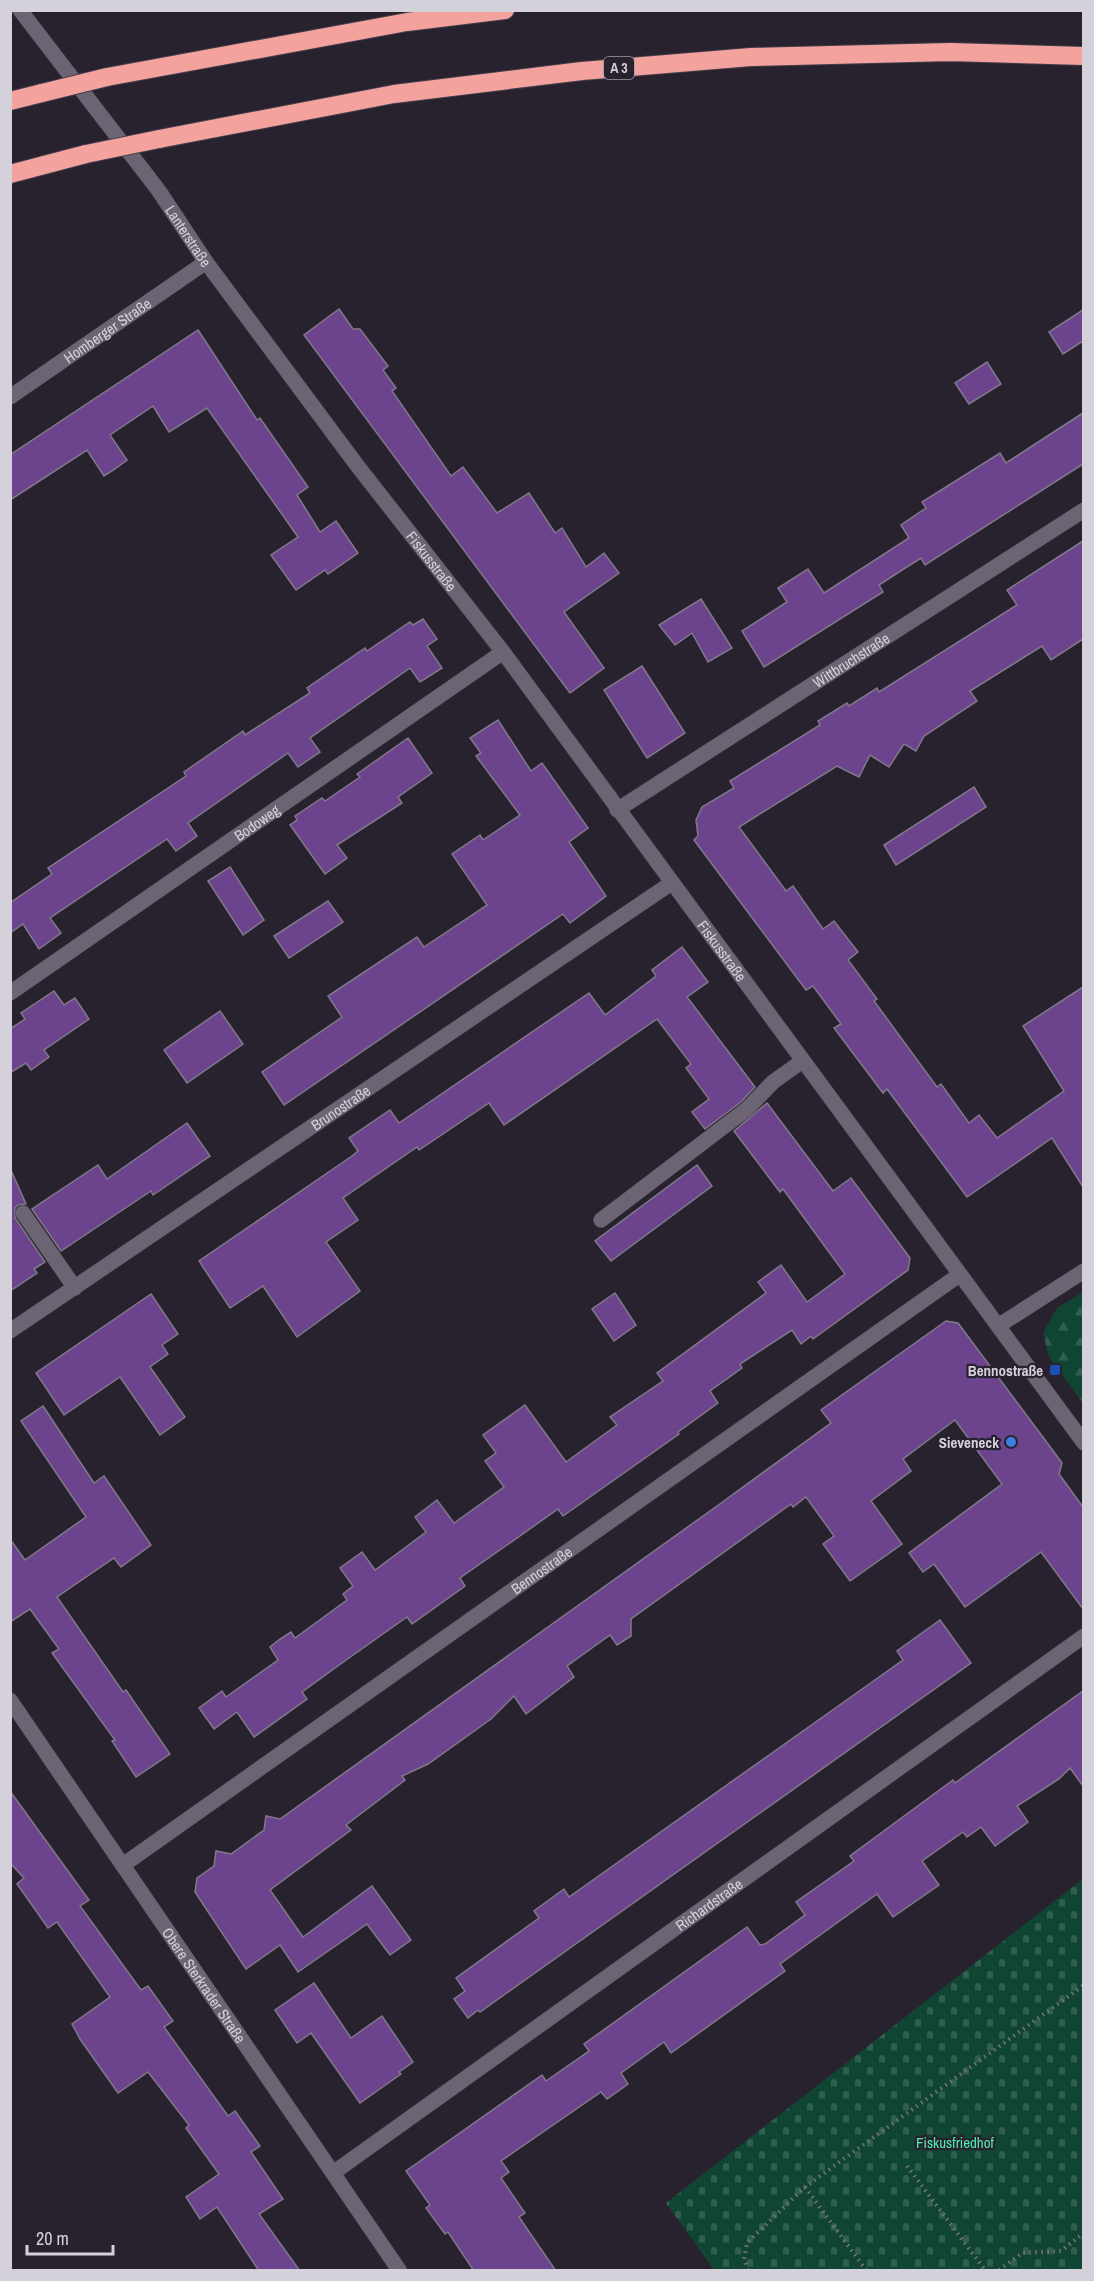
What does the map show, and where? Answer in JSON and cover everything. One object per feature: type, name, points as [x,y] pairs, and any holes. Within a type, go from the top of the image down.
[{"type":"highway","points":[[10,101],[107,77],[407,22],[505,10]]},
{"type":"highway","name":"A 3","points":[[10,174],[86,154],[394,94],[582,71],[751,57],[950,52],[1083,56]]},
{"type":"street","name":"Lanterstraße","points":[[20,10],[159,191],[206,262],[356,464]]},
{"type":"street","name":"Homberger Straße","points":[[10,397],[206,262]]},
{"type":"street","name":"Fiskusstraße","points":[[356,464],[502,652],[670,884],[1083,1443]]},
{"type":"street","name":"Wittbruchstraße","points":[[618,810],[1083,510]]},
{"type":"street","name":"Bodoweg","points":[[10,993],[502,652]]},
{"type":"street","name":"Brunostraße","points":[[10,1331],[670,884]]},
{"type":"street","points":[[601,1220],[747,1109],[773,1082],[801,1062]]},
{"type":"street","points":[[23,1213],[75,1288]]},
{"type":"street","points":[[998,1326],[1083,1271]]},
{"type":"street","name":"Bennostraße","points":[[123,1865],[959,1275]]},
{"type":"street","name":"Richardstraße","points":[[333,2172],[1083,1636]]},
{"type":"street","name":"Obere Sterkrader Straße","points":[[10,1700],[399,2271]]},
{"type":"path","points":[[748,2271],[744,2259],[747,2243],[805,2187],[1083,1985]]},
{"type":"path","points":[[907,2166],[985,2271]]},
{"type":"path","points":[[805,2187],[866,2271]]},
{"type":"path","points":[[999,2271],[1022,2253],[1061,2251],[1083,2233]]},
{"type":"green space","points":[[1083,1292],[1083,1403],[1049,1357],[1043,1333],[1057,1308]]},
{"type":"green space","name":"Fiskusfriedhof","points":[[1083,1879],[1083,2270],[714,2270],[666,2203]]},
{"type":"building","points":[[339,309],[353,329],[360,329],[388,366],[383,370],[396,388],[392,391],[451,476],[463,467],[497,513],[529,493],[555,533],[562,528],[586,567],[604,553],[619,573],[564,612],[604,668],[570,693],[304,335]]},
{"type":"building","points":[[1083,310],[1083,341],[1063,354],[1049,332]]},
{"type":"building","points":[[198,330],[257,420],[260,418],[308,487],[297,495],[320,532],[336,521],[358,553],[328,574],[325,570],[296,590],[271,555],[298,537],[207,408],[169,432],[153,406],[110,435],[127,460],[115,469],[104,476],[87,450],[10,500],[10,455]]},
{"type":"building","points":[[987,362],[1001,384],[969,404],[955,383]]},
{"type":"building","points":[[1083,413],[1083,464],[925,565],[921,558],[902,570],[879,585],[883,592],[764,667],[742,631],[787,602],[778,588],[808,569],[824,593],[909,538],[901,525],[926,508],[922,502],[1000,453],[1006,463]]},
{"type":"building","points":[[1083,541],[1083,639],[1051,660],[1042,646],[970,691],[977,701],[924,736],[916,751],[904,744],[889,767],[870,755],[859,777],[837,766],[739,827],[786,891],[793,886],[823,929],[834,921],[858,952],[848,960],[877,999],[874,1001],[937,1087],[941,1084],[969,1123],[979,1115],[997,1138],[1064,1091],[1023,1026],[1083,987],[1083,1187],[1052,1138],[967,1197],[887,1089],[883,1093],[834,1028],[841,1024],[813,986],[806,990],[694,840],[698,836],[696,820],[702,807],[734,788],[730,781],[820,725],[818,721],[847,703],[849,706],[877,688],[879,692],[1017,605],[1007,590]]},
{"type":"building","points":[[701,599],[732,648],[708,662],[692,633],[675,645],[659,625]]},
{"type":"building","points":[[423,619],[437,639],[427,646],[442,668],[420,682],[410,668],[310,738],[320,752],[298,767],[288,753],[188,823],[197,836],[176,851],[167,839],[50,918],[61,933],[39,949],[23,924],[10,933],[10,903],[52,874],[48,868],[186,776],[184,772],[243,731],[245,735],[310,693],[307,688],[365,648],[367,651],[410,622],[413,625]]},
{"type":"building","points":[[642,666],[685,733],[647,758],[604,690]]},
{"type":"building","points":[[498,720],[531,771],[542,763],[588,828],[569,842],[606,896],[570,923],[563,914],[284,1105],[262,1072],[342,1017],[328,996],[417,937],[424,947],[487,905],[452,854],[480,835],[483,840],[520,815],[476,756],[481,753],[470,738]]},
{"type":"building","points":[[408,738],[432,773],[398,797],[402,803],[337,845],[347,858],[325,874],[290,825],[297,820],[295,816],[322,798],[325,801],[360,777],[357,774]]},
{"type":"building","points":[[974,787],[986,807],[896,865],[884,845]]},
{"type":"building","points":[[230,867],[264,920],[243,935],[208,881]]},
{"type":"building","points":[[328,901],[343,922],[289,958],[274,936]]},
{"type":"building","points":[[682,947],[708,982],[687,997],[755,1087],[741,1102],[705,1129],[692,1112],[709,1099],[686,1068],[691,1064],[657,1019],[504,1125],[489,1103],[419,1150],[417,1147],[343,1198],[358,1220],[326,1242],[360,1291],[297,1337],[263,1286],[230,1308],[199,1261],[352,1156],[358,1151],[349,1138],[390,1110],[399,1123],[589,993],[605,1015],[656,976],[652,970]]},
{"type":"building","points":[[54,991],[64,1005],[75,998],[89,1019],[44,1050],[49,1057],[31,1070],[26,1063],[10,1073],[10,1029],[25,1019],[21,1013]]},
{"type":"building","points":[[220,1011],[243,1044],[187,1083],[164,1050]]},
{"type":"building","points":[[767,1103],[833,1191],[851,1178],[910,1258],[908,1270],[813,1339],[811,1336],[801,1344],[792,1330],[740,1364],[742,1368],[710,1391],[718,1403],[678,1432],[679,1434],[563,1516],[558,1509],[460,1578],[465,1586],[412,1624],[407,1617],[349,1658],[302,1692],[307,1699],[254,1737],[237,1712],[214,1729],[199,1708],[222,1691],[226,1697],[278,1660],[270,1647],[280,1639],[291,1632],[295,1638],[347,1600],[343,1594],[353,1586],[340,1568],[362,1552],[375,1570],[426,1532],[415,1517],[437,1500],[454,1523],[504,1487],[485,1461],[496,1453],[483,1435],[525,1405],[566,1462],[617,1425],[610,1417],[663,1381],[657,1373],[766,1293],[758,1282],[781,1265],[807,1302],[845,1274],[783,1189],[780,1192],[734,1131]]},
{"type":"building","points":[[187,1123],[210,1156],[153,1195],[151,1191],[61,1251],[32,1209],[98,1165],[107,1179]]},
{"type":"building","points":[[697,1165],[712,1186],[611,1261],[595,1241]]},
{"type":"building","points":[[10,1168],[26,1204],[15,1208],[15,1218],[45,1262],[34,1269],[37,1273],[10,1291]]},
{"type":"building","points":[[615,1293],[636,1325],[614,1341],[592,1309]]},
{"type":"building","points":[[151,1294],[178,1334],[162,1345],[168,1354],[150,1367],[185,1417],[160,1435],[120,1377],[64,1415],[36,1373]]},
{"type":"building","points":[[946,1321],[958,1323],[1051,1448],[1062,1463],[1059,1474],[1083,1507],[1083,1609],[1041,1552],[965,1607],[934,1564],[923,1572],[909,1553],[1002,1484],[955,1420],[903,1459],[911,1471],[871,1501],[902,1544],[850,1581],[823,1544],[834,1536],[806,1497],[793,1507],[791,1504],[631,1619],[631,1636],[617,1645],[610,1635],[567,1666],[574,1677],[526,1714],[514,1696],[491,1719],[428,1764],[402,1776],[405,1780],[346,1825],[351,1830],[270,1890],[303,1937],[372,1886],[411,1940],[390,1955],[367,1924],[298,1972],[280,1945],[246,1969],[195,1892],[197,1878],[214,1866],[216,1851],[231,1854],[264,1830],[266,1816],[280,1819],[717,1506],[831,1423],[821,1410]]},
{"type":"building","points":[[43,1406],[94,1483],[104,1476],[151,1545],[121,1567],[114,1558],[57,1597],[123,1692],[126,1690],[170,1754],[136,1777],[112,1741],[115,1740],[52,1653],[59,1649],[30,1609],[10,1622],[10,1539],[25,1560],[86,1517],[21,1421]]},
{"type":"building","points":[[940,1620],[971,1663],[480,2012],[478,2010],[468,2018],[454,1999],[465,1991],[456,1978],[539,1918],[534,1911],[564,1889],[569,1897],[903,1660],[897,1651]]},
{"type":"building","points":[[1083,1691],[1083,1786],[1070,1768],[1059,1779],[1017,1806],[1028,1822],[995,1846],[981,1827],[967,1837],[963,1832],[922,1861],[939,1885],[893,1917],[877,1894],[780,1964],[785,1971],[671,2053],[664,2042],[621,2073],[628,2084],[607,2099],[601,2092],[501,2161],[509,2172],[501,2178],[525,2213],[519,2217],[556,2271],[474,2271],[448,2232],[445,2234],[426,2208],[430,2205],[406,2171],[542,2075],[546,2081],[589,2051],[584,2044],[747,1927],[760,1945],[765,1944],[805,1915],[796,1902],[854,1861],[850,1856],[953,1780],[955,1783]]},
{"type":"building","points":[[10,1791],[89,1900],[80,1906],[141,1990],[148,1986],[173,2021],[164,2027],[228,2116],[235,2111],[260,2146],[251,2152],[283,2199],[259,2214],[300,2271],[259,2271],[217,2207],[200,2219],[186,2197],[219,2174],[186,2128],[189,2125],[148,2072],[118,2093],[80,2039],[72,2024],[110,1997],[57,1922],[48,1928],[17,1884],[24,1878],[10,1863]]},
{"type":"building","points":[[314,1983],[351,2038],[382,2016],[413,2062],[399,2072],[401,2074],[360,2103],[311,2033],[297,2043],[275,2010]]},
{"type":"place","name":"Bennostraße","points":[[1055,1370]]},
{"type":"place","name":"Sieveneck","points":[[1011,1442]]}]
